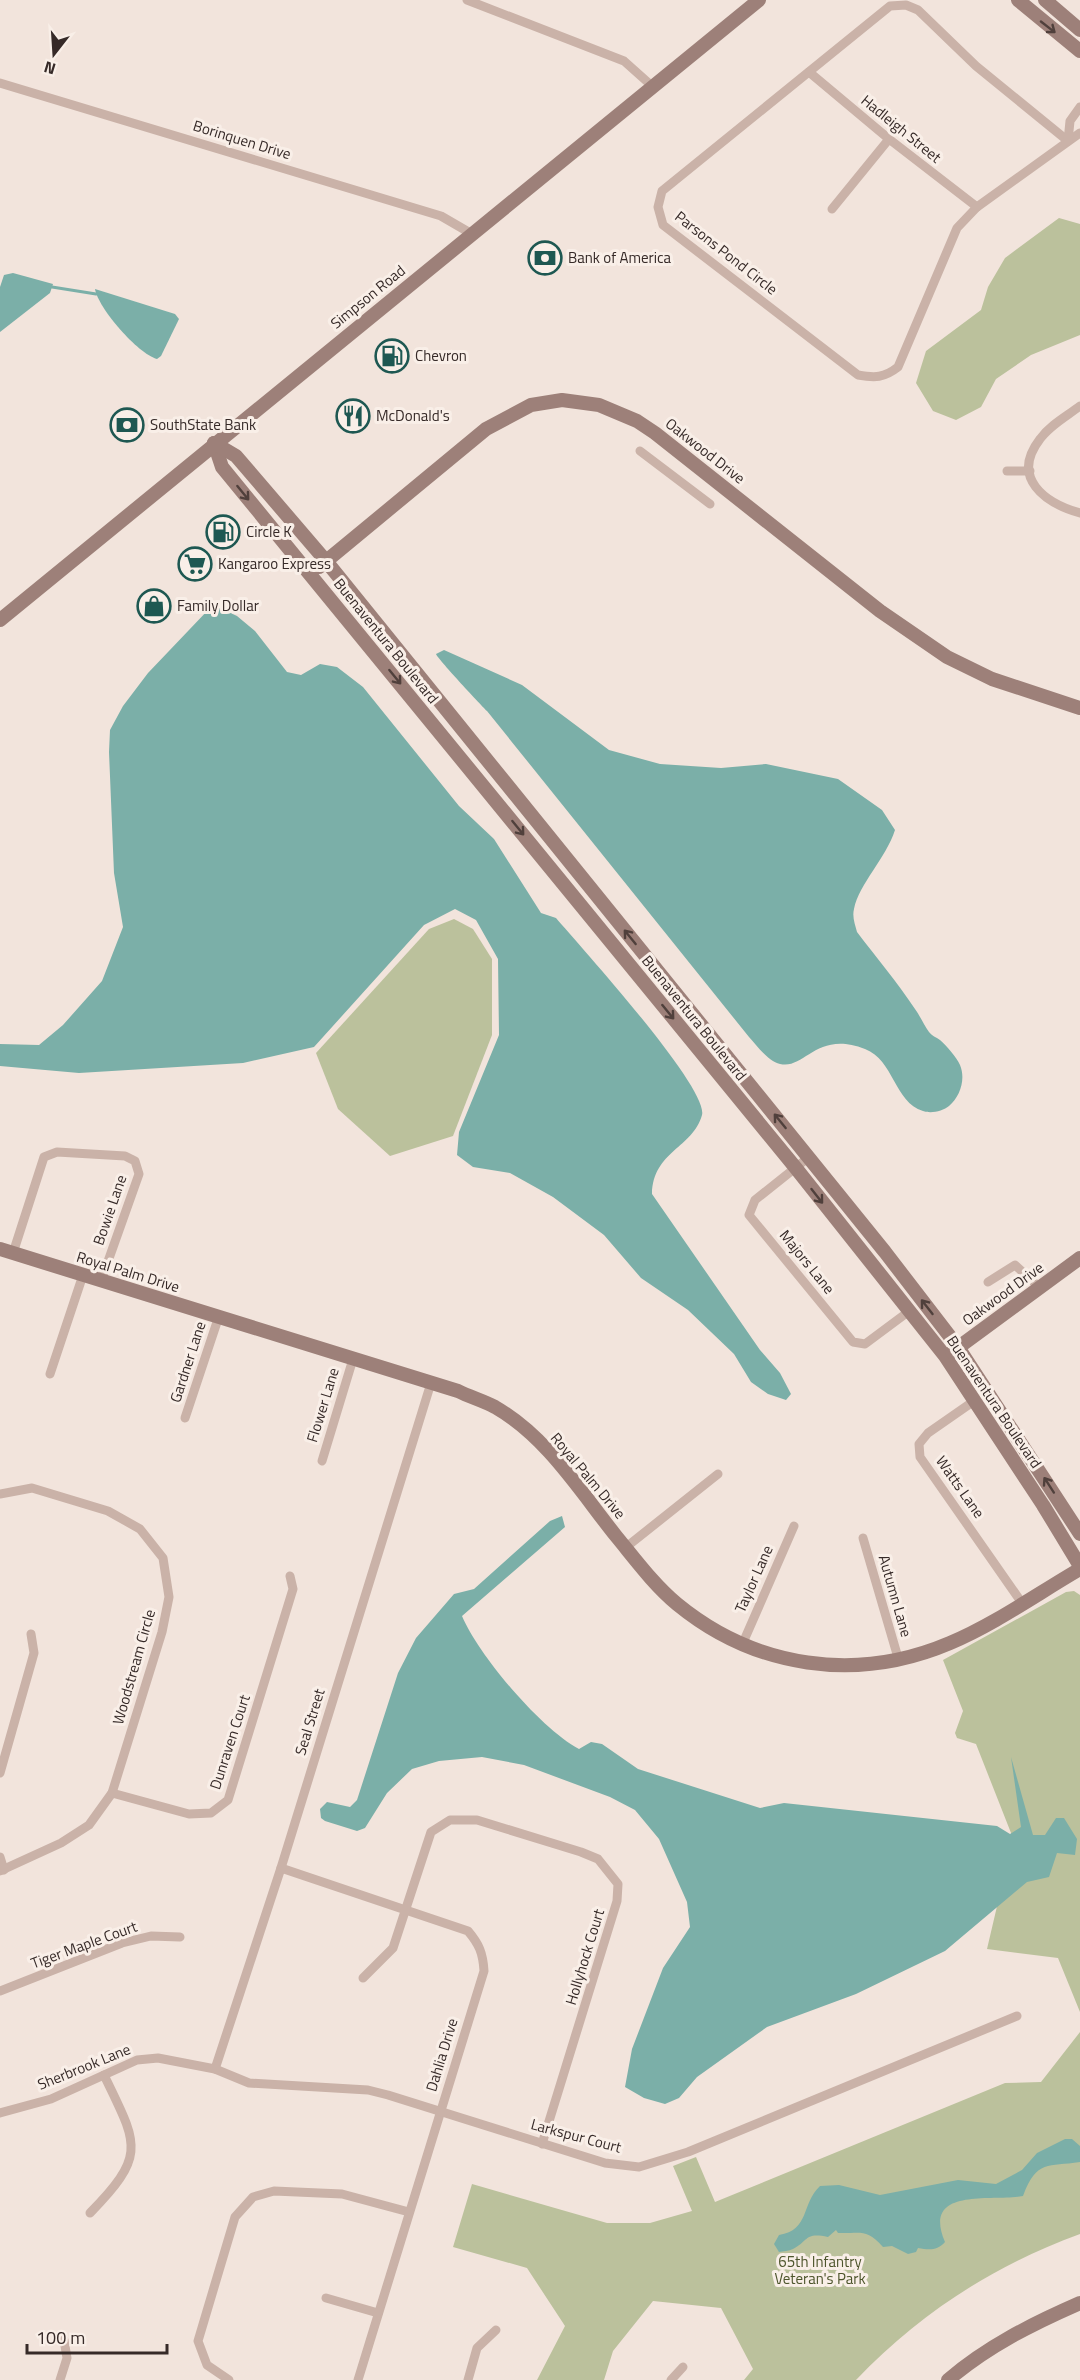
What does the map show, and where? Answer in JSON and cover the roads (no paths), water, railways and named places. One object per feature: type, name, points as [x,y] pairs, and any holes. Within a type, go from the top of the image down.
[{"type":"main road","name":"Simpson Road","points":[[0,620],[759,0]]},
{"type":"main road","points":[[1018,0],[1080,51]]},
{"type":"main road","points":[[1045,0],[1080,30]]},
{"type":"main road","name":"Oakwood Drive","points":[[310,574],[437,468],[505,417],[531,405],[562,400],[599,405],[637,421],[655,433],[880,611],[947,657],[992,679],[1080,708]]},
{"type":"main road","name":"Buenaventura Boulevard","points":[[214,443],[236,456],[326,561],[809,1157],[958,1347],[1080,1534]]},
{"type":"main road","name":"Buenaventura Boulevard","points":[[214,443],[222,467],[795,1167],[945,1356],[1043,1505],[1080,1568]]},
{"type":"main road","name":"Royal Palm Drive","points":[[7,1251],[431,1383],[496,1407],[526,1430],[558,1461],[625,1548],[675,1603],[708,1628],[742,1645],[782,1659],[812,1664],[866,1666],[899,1661],[952,1643],[1080,1568]]},
{"type":"main road","name":"Oakwood Drive","points":[[945,1356],[1080,1258]]},
{"type":"main road","points":[[954,2378],[996,2344],[1034,2323],[1080,2303]]},
{"type":"street","points":[[467,0],[624,61],[652,86]]},
{"type":"street","name":"Parsons Pond Circle","points":[[1068,141],[976,66],[918,10],[906,5],[890,6],[662,191],[658,207],[663,225],[858,375],[874,378],[888,375],[898,367],[957,228],[977,207],[1080,134]]},
{"type":"street","name":"Hadleigh Street","points":[[808,72],[977,207]]},
{"type":"street","name":"Borinquen Drive","points":[[0,83],[441,216],[472,234]]},
{"type":"street","points":[[1068,141],[1070,121],[1080,107]]},
{"type":"street","points":[[832,209],[889,139]]},
{"type":"street","points":[[1080,406],[1041,437],[1031,456],[1030,471],[1038,490],[1046,499],[1058,506],[1080,513]]},
{"type":"street","points":[[640,451],[710,504]]},
{"type":"street","points":[[1007,471],[1030,471]]},
{"type":"street","points":[[781,1150],[794,1139]]},
{"type":"street","name":"Bowie Lane","points":[[7,1251],[45,1156],[57,1152],[125,1156],[135,1161],[139,1174],[101,1281]]},
{"type":"street","name":"Majors Lane","points":[[809,1157],[755,1200],[749,1215],[853,1342],[866,1344],[908,1312]]},
{"type":"street","points":[[988,1282],[1015,1265],[1039,1287]]},
{"type":"street","points":[[50,1374],[83,1275]]},
{"type":"street","name":"Gardner Lane","points":[[185,1418],[219,1317]]},
{"type":"street","name":"Flower Lane","points":[[322,1461],[353,1359]]},
{"type":"street","name":"Seal Street","points":[[215,2069],[431,1383]]},
{"type":"street","name":"Watts Lane","points":[[974,1401],[928,1433],[919,1444],[920,1457],[1022,1603]]},
{"type":"street","points":[[625,1548],[718,1474]]},
{"type":"street","name":"Woodstream Circle","points":[[0,1494],[32,1488],[108,1510],[141,1529],[164,1558],[169,1597],[162,1632],[112,1793],[89,1825],[61,1843],[2,1871]]},
{"type":"street","name":"Taylor Lane","points":[[742,1645],[794,1526]]},
{"type":"street","name":"Autumn Lane","points":[[863,1538],[899,1661]]},
{"type":"street","name":"Dunraven Court","points":[[112,1793],[189,1814],[211,1813],[228,1800],[293,1589],[290,1576]]},
{"type":"street","points":[[0,1773],[34,1653],[31,1635]]},
{"type":"street","name":"Hollyhock Court","points":[[363,1978],[393,1948],[431,1832],[450,1820],[477,1820],[598,1859],[618,1884],[615,1914],[542,2144]]},
{"type":"street","points":[[0,1857],[2,1871]]},
{"type":"street","name":"Dahlia Drive","points":[[280,1868],[468,1931],[480,1945],[483,1958],[484,1971],[358,2380]]},
{"type":"street","name":"Tiger Maple Court","points":[[0,1991],[122,1943],[151,1936],[180,1937]]},
{"type":"street","name":"Larkspur Court","points":[[215,2069],[249,2083],[368,2090],[605,2163],[639,2167],[688,2152],[1017,2016]]},
{"type":"street","name":"Sherbrook Lane","points":[[0,2113],[51,2099],[137,2060],[158,2058],[215,2069]]},
{"type":"street","points":[[90,2213],[116,2187],[128,2164],[133,2144],[129,2127],[104,2075]]},
{"type":"street","points":[[229,2380],[207,2365],[198,2341],[235,2217],[243,2205],[260,2193],[274,2191],[342,2194],[409,2212]]},
{"type":"street","points":[[326,2298],[378,2313]]},
{"type":"street","points":[[468,2380],[477,2348],[496,2330]]},
{"type":"street","points":[[60,2380],[67,2358],[64,2340]]},
{"type":"street","points":[[671,2380],[683,2367]]},
{"type":"water","points":[[13,273],[53,284],[50,293],[0,332],[0,287],[4,275]]},
{"type":"water","points":[[95,289],[175,314],[179,319],[161,356],[157,359],[149,355],[130,340],[103,307]]},
{"type":"water","points":[[220,608],[237,616],[255,631],[287,672],[301,675],[320,664],[337,667],[363,687],[459,806],[494,839],[541,913],[556,918],[665,1048],[699,1100],[702,1115],[691,1135],[659,1168],[652,1194],[760,1350],[780,1373],[791,1394],[786,1400],[768,1394],[751,1382],[734,1354],[688,1310],[641,1278],[604,1235],[553,1197],[510,1173],[473,1167],[457,1155],[459,1132],[499,1035],[498,959],[476,920],[455,909],[424,925],[314,1047],[243,1063],[79,1073],[0,1066],[0,1044],[39,1045],[63,1025],[102,981],[123,927],[114,873],[110,730],[123,706],[148,673],[209,609]]},
{"type":"water","points":[[444,650],[522,685],[609,750],[660,764],[721,768],[766,764],[838,779],[882,810],[895,830],[886,851],[857,900],[853,912],[857,932],[901,989],[929,1032],[945,1045],[959,1062],[962,1082],[953,1102],[944,1109],[933,1112],[926,1112],[913,1106],[875,1054],[848,1044],[823,1047],[789,1064],[780,1064],[767,1057],[487,711],[438,657],[436,654]]},
{"type":"water","points":[[562,1516],[565,1527],[462,1616],[482,1651],[513,1690],[547,1725],[579,1749],[591,1742],[602,1744],[638,1769],[760,1808],[784,1803],[997,1826],[1010,1834],[1021,1827],[1011,1757],[1033,1835],[1045,1835],[1056,1818],[1064,1818],[1077,1839],[1075,1855],[1057,1853],[1049,1877],[1027,1882],[945,1951],[856,1994],[767,2027],[697,2077],[679,2098],[665,2104],[644,2098],[625,2087],[632,2049],[663,1968],[690,1927],[687,1902],[659,1839],[635,1810],[610,1797],[524,1765],[482,1757],[439,1761],[412,1769],[387,1793],[365,1828],[357,1831],[325,1821],[321,1818],[320,1809],[327,1802],[350,1807],[357,1800],[398,1673],[416,1638],[454,1594],[474,1589],[550,1521]]},
{"type":"water","points":[[1065,2139],[1072,2139],[1080,2146],[1080,2162],[1052,2165],[1039,2170],[1028,2184],[1023,2196],[978,2198],[951,2204],[943,2212],[940,2224],[945,2242],[936,2248],[918,2248],[916,2252],[908,2254],[892,2246],[883,2247],[867,2234],[838,2233],[836,2230],[828,2237],[811,2236],[790,2250],[779,2252],[774,2244],[779,2235],[796,2228],[801,2222],[814,2193],[820,2186],[839,2185],[880,2195],[958,2180],[996,2184],[1022,2170],[1037,2153]]},
{"type":"waterway","points":[[52,287],[96,294]]},
{"type":"place","name":"Bank of America","points":[[545,258]]},
{"type":"place","name":"Chevron","points":[[392,356]]},
{"type":"place","name":"McDonald's","points":[[353,416]]},
{"type":"place","name":"SouthState Bank","points":[[127,425]]},
{"type":"place","name":"Circle K","points":[[223,532]]},
{"type":"place","name":"Kangaroo Express","points":[[195,564]]},
{"type":"place","name":"Family Dollar","points":[[154,606]]},
{"type":"park label","name":"65th Infantry Veteran's Park","points":[[820,2270]]}]
